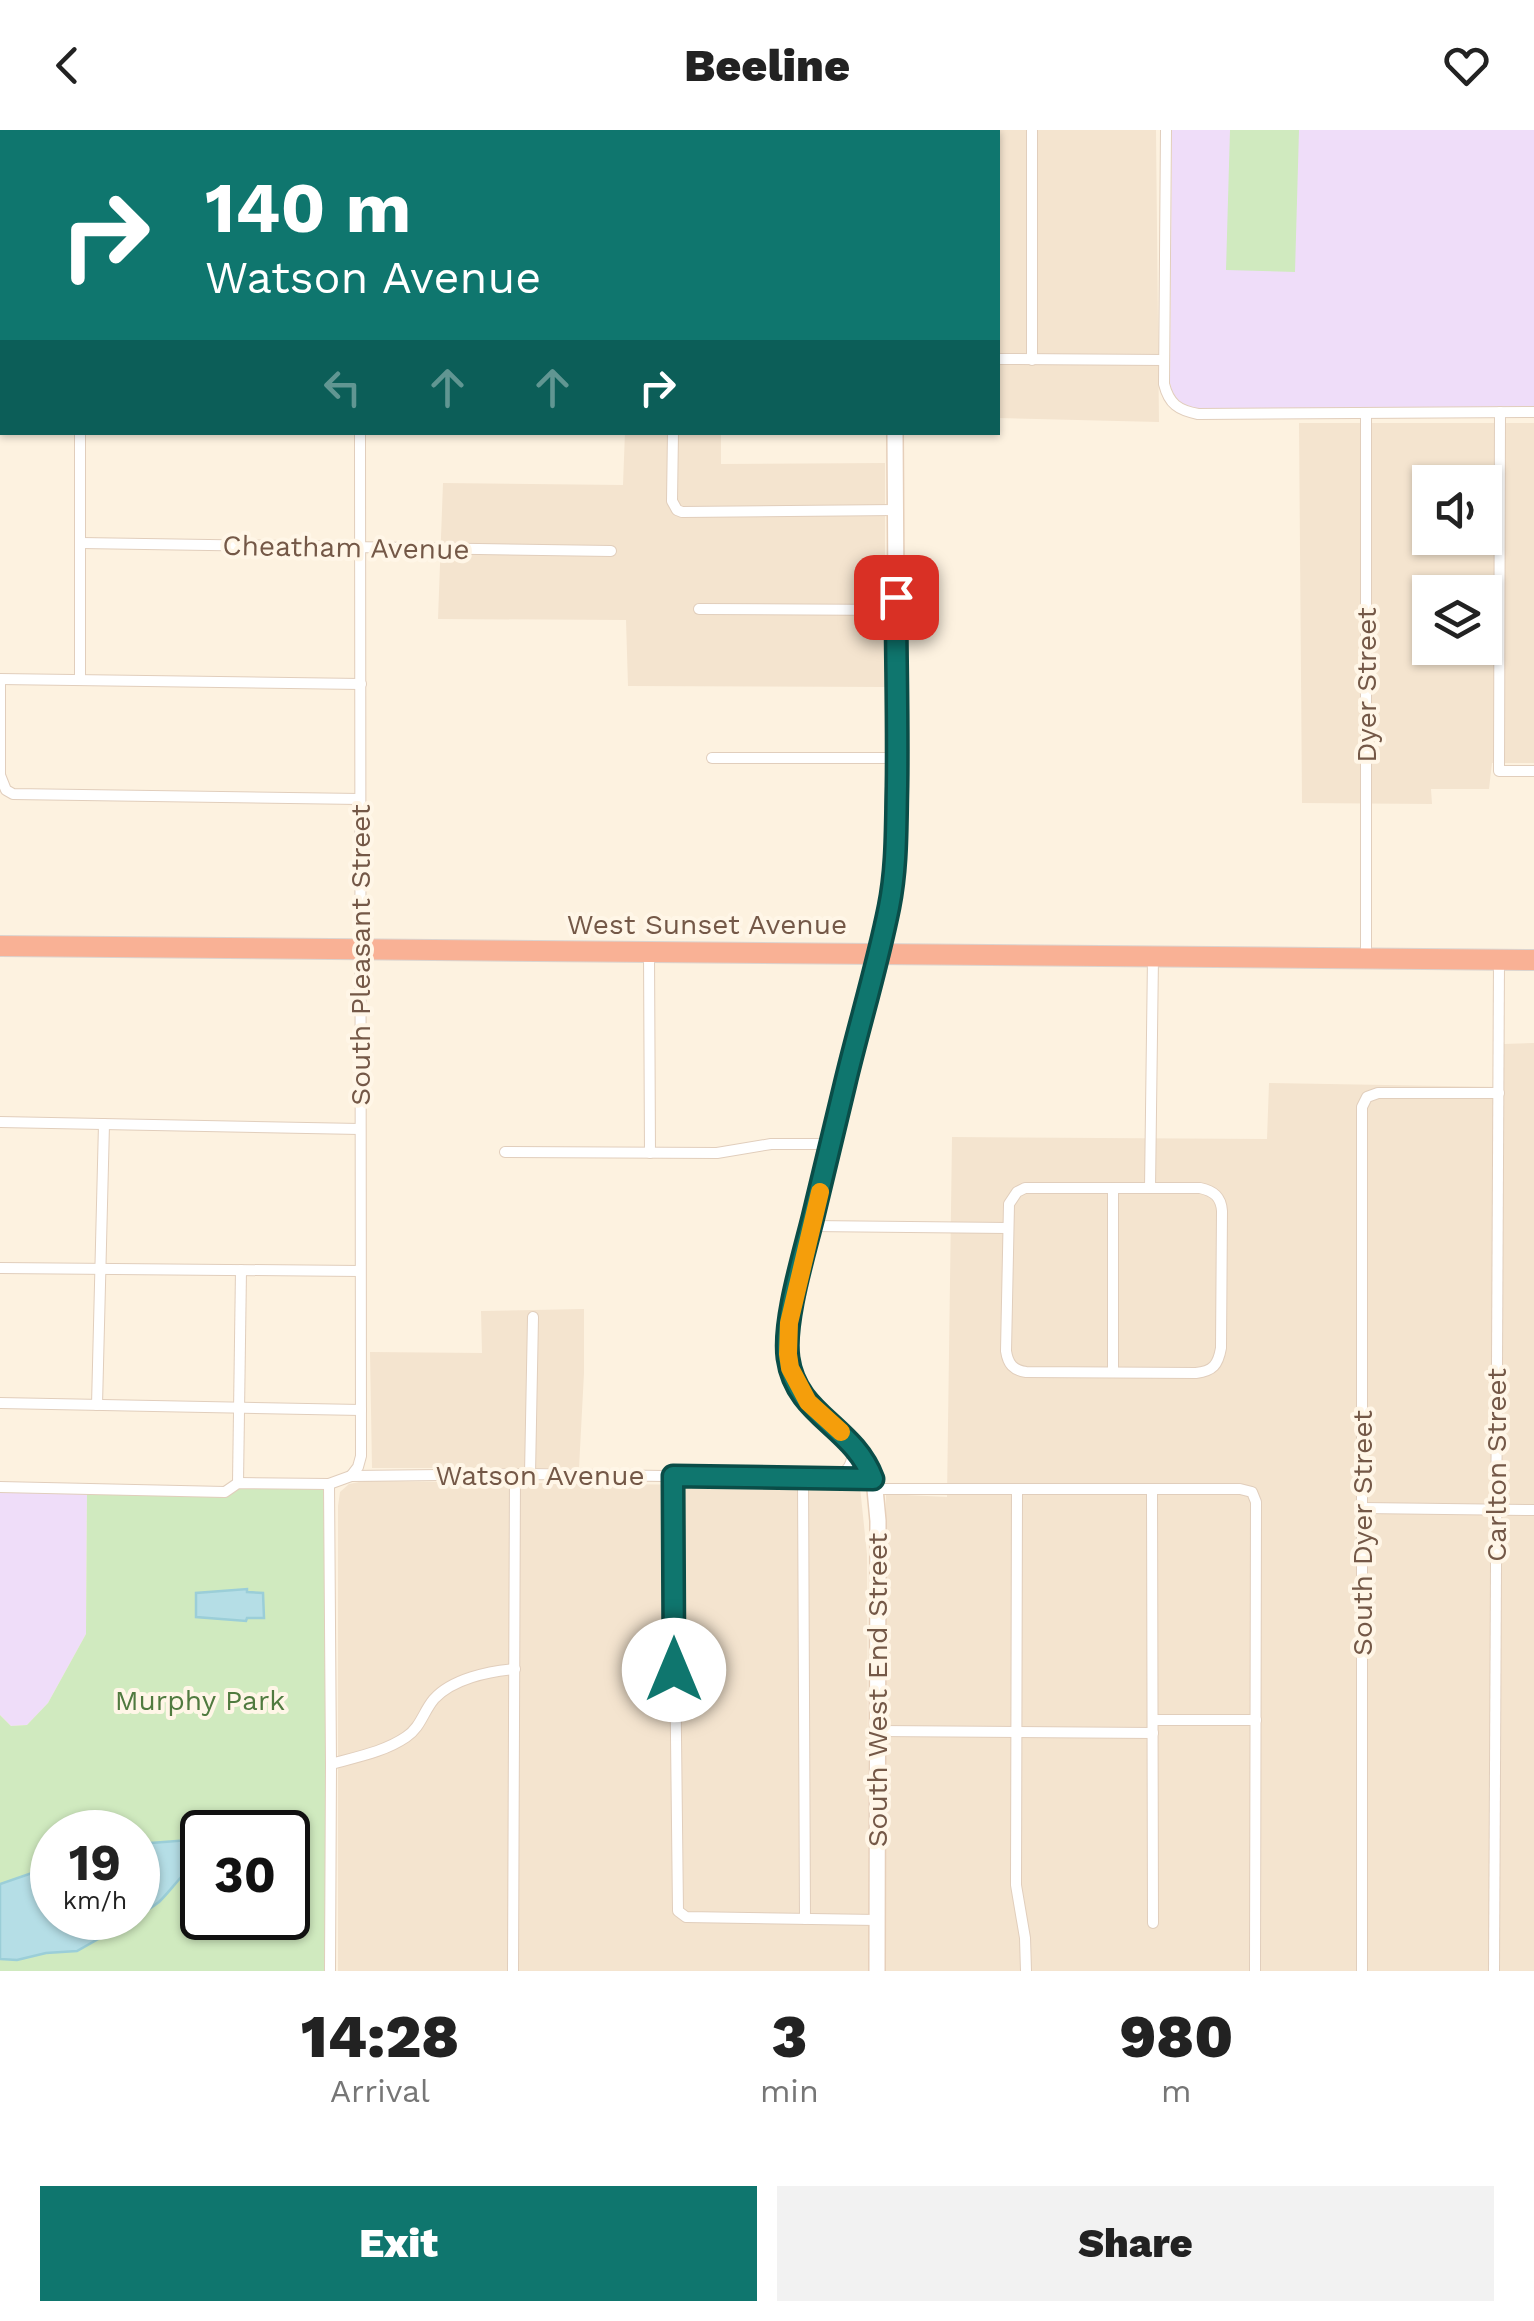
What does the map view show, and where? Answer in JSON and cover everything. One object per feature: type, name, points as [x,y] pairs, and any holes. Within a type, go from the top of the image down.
[{"type":"highway","name":"West Sunset Avenue","points":[[0,946],[1534,960]]},
{"type":"street","points":[[1032,130],[1032,360]]},
{"type":"street","points":[[1166,130],[1164,384],[1172,404],[1198,414],[1534,412]]},
{"type":"street","points":[[1000,359],[1164,360]]},
{"type":"street","name":"Dyer Street","points":[[1366,412],[1366,958]]},
{"type":"street","points":[[1500,412],[1499,771],[1534,771]]},
{"type":"street","points":[[80,435],[80,680]]},
{"type":"street","name":"South Pleasant Street","points":[[351,1476],[361,1456],[360,435]]},
{"type":"street","points":[[672,435],[672,501],[676,510],[896,510]]},
{"type":"street","name":"South West End Street","points":[[876,1971],[878,1522],[874,1484],[866,1461],[853,1444],[808,1402],[790,1368],[787,1340],[811,1226],[879,953],[896,857],[895,435]]},
{"type":"street","name":"Cheatham Avenue","points":[[81,543],[611,551]]},
{"type":"street","points":[[699,609],[896,610]]},
{"type":"street","points":[[360,799],[21,796],[6,790],[0,775],[0,679],[361,684]]},
{"type":"street","points":[[712,758],[898,758]]},
{"type":"street","points":[[649,952],[650,1153]]},
{"type":"street","points":[[1150,1188],[1154,956]]},
{"type":"street","name":"Carlton Street","points":[[1494,1971],[1500,960]]},
{"type":"street","name":"South Dyer Street","points":[[1362,1971],[1362,1108],[1367,1097],[1378,1092],[1498,1093]]},
{"type":"street","points":[[0,1122],[360,1129]]},
{"type":"street","points":[[97,1404],[104,1124]]},
{"type":"street","points":[[504,1152],[716,1153],[771,1144],[832,1144]]},
{"type":"street","points":[[1025,1188],[1112,1188],[1200,1188],[1216,1194],[1221,1202],[1219,1359],[1208,1372],[1026,1372],[1010,1365],[1006,1351],[1011,1198],[1025,1188]]},
{"type":"street","points":[[1112,1188],[1113,1372]]},
{"type":"street","points":[[811,1226],[1008,1228]]},
{"type":"street","points":[[0,1268],[360,1271]]},
{"type":"street","points":[[238,1483],[241,1270]]},
{"type":"street","points":[[530,1474],[533,1316]]},
{"type":"street","points":[[0,1403],[361,1410]]},
{"type":"street","points":[[833,1478],[848,1470],[853,1444]]},
{"type":"street","points":[[513,1971],[515,1474]]},
{"type":"street","name":"Watson Avenue","points":[[329,1484],[351,1476],[530,1474],[833,1478],[874,1484],[1017,1490],[1252,1492],[1256,1502],[1256,1720]]},
{"type":"street","points":[[673,1476],[678,1911],[686,1917],[877,1920]]},
{"type":"street","points":[[803,1478],[805,1919]]},
{"type":"street","points":[[0,1487],[225,1492],[238,1483],[329,1484],[330,1971]]},
{"type":"street","points":[[1017,1490],[1016,1885],[1026,1971]]},
{"type":"street","points":[[1152,1490],[1153,1923]]},
{"type":"street","points":[[1362,1508],[1534,1510]]},
{"type":"street","points":[[331,1764],[390,1747],[410,1735],[431,1702],[456,1683],[515,1669]]},
{"type":"street","points":[[1152,1720],[1256,1720],[1256,1971]]},
{"type":"street","points":[[878,1731],[1152,1733]]},
{"type":"shaded area","points":[[1000,130],[1156,130],[1159,422],[1000,418]]},
{"type":"shaded area","points":[[1172,130],[1534,130],[1534,407],[1200,410],[1178,401],[1170,383]]},
{"type":"shaded area","points":[[1299,423],[1534,423],[1534,763],[1492,763],[1489,789],[1431,789],[1432,804],[1302,803]]},
{"type":"shaded area","points":[[625,435],[721,435],[721,464],[885,463],[885,687],[628,686],[626,620],[438,619],[443,483],[623,485]]},
{"type":"shaded area","points":[[1534,1043],[1534,1971],[885,1971],[886,1494],[947,1497],[952,1137],[1267,1139],[1269,1083],[1503,1087],[1504,1044]]},
{"type":"shaded area","points":[[584,1309],[579,1468],[372,1468],[370,1352],[482,1353],[481,1311]]},
{"type":"shaded area","points":[[364,1481],[860,1487],[867,1554],[869,1971],[338,1971],[338,1506],[340,1492],[349,1484]]},
{"type":"shaded area","points":[[0,1487],[87,1489],[86,1634],[48,1703],[27,1725],[11,1726],[0,1715]]},
{"type":"green space","points":[[1230,130],[1299,130],[1295,272],[1226,270]]},
{"type":"green space","name":"Murphy Park","points":[[238,1483],[329,1484],[330,1971],[0,1971],[0,1715],[11,1726],[27,1725],[48,1703],[86,1634],[87,1489],[225,1492]]},
{"type":"water","points":[[247,1589],[263,1593],[264,1618],[246,1621],[196,1617],[196,1593]]},
{"type":"water","points":[[180,1841],[180,1878],[160,1901],[160,1842]]},
{"type":"water","points":[[30,1874],[30,1940],[96,1940],[77,1951],[0,1959],[0,1884]]},
{"type":"slow traffic","points":[[820,1192],[789,1323],[788,1354],[799,1389],[816,1412],[841,1432]]},
{"type":"route","points":[[674,1670],[673,1476],[873,1479],[860,1452],[816,1412],[799,1389],[790,1368],[787,1340],[894,880],[898,758],[896,597]]}]
